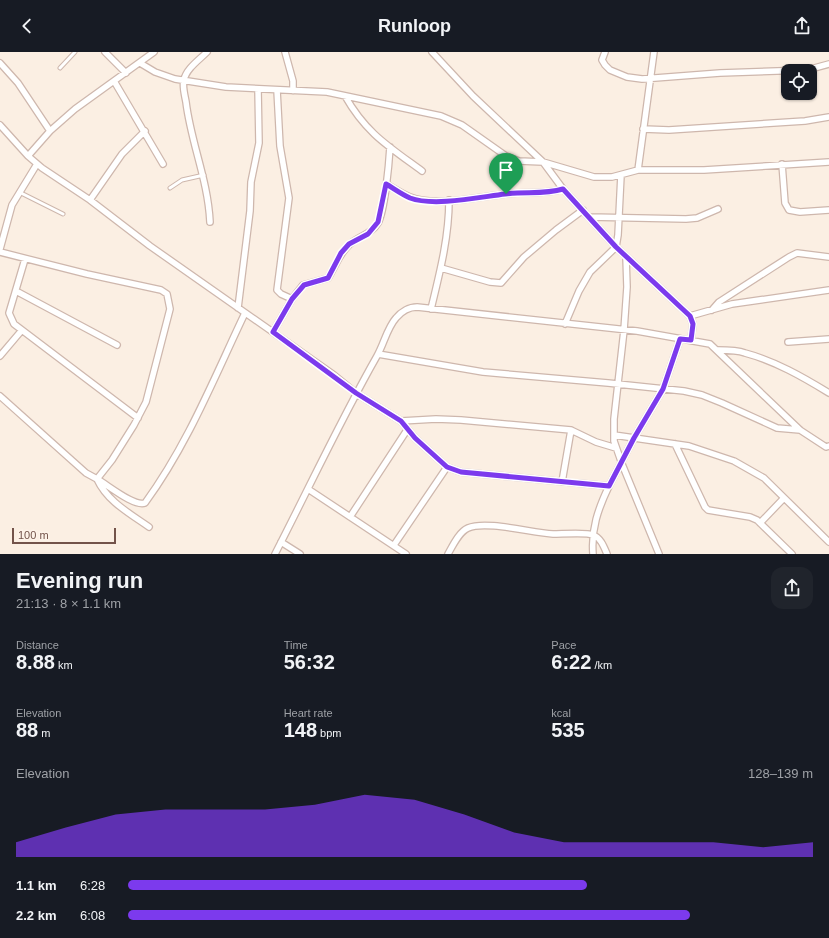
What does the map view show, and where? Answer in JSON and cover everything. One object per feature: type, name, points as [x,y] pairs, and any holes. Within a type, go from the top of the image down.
[{"type":"street","points":[[28,156],[50,131],[92,95],[126,73],[154,52]]},
{"type":"street","points":[[207,52],[191,67],[184,80],[191,132],[204,175],[209,202],[210,222]]},
{"type":"street","points":[[285,52],[293,81],[293,91]]},
{"type":"street","points":[[432,52],[473,96],[543,162],[563,189],[616,247],[690,316],[693,324],[691,340]]},
{"type":"street","points":[[605,52],[603,63],[610,70],[633,78],[807,70],[829,64]]},
{"type":"street","points":[[638,170],[654,52]]},
{"type":"street","points":[[107,53],[126,73]]},
{"type":"street","points":[[0,63],[18,83],[50,131]]},
{"type":"street","points":[[140,63],[155,72],[184,80],[226,87],[327,92],[441,116],[462,125],[506,156],[519,161],[543,162],[594,177],[621,174],[638,170],[704,170],[829,162]]},
{"type":"street","points":[[114,81],[145,131],[163,164]]},
{"type":"street","points":[[238,308],[250,211],[251,182],[259,142],[258,89]]},
{"type":"street","points":[[277,90],[280,146],[289,198],[277,290],[292,299]]},
{"type":"street","points":[[344,96],[354,112],[375,137],[422,171]]},
{"type":"street","points":[[643,129],[669,130],[734,126],[805,121],[829,117]]},
{"type":"street","points":[[0,125],[37,164],[90,200],[356,393],[401,421],[407,430],[447,467],[461,472],[609,486]]},
{"type":"street","points":[[90,200],[122,154],[145,131]]},
{"type":"street","points":[[273,332],[292,299],[304,285],[328,278],[341,253],[349,244],[373,229],[378,222],[386,184],[390,147]]},
{"type":"street","points":[[37,164],[12,205],[0,250],[25,259],[161,290],[167,294],[170,309],[150,388],[138,418],[112,460],[98,478]]},
{"type":"street","points":[[782,164],[785,203],[789,210],[800,212],[829,210]]},
{"type":"street","points":[[565,324],[579,291],[590,272],[616,247],[621,174]]},
{"type":"street","points":[[386,184],[410,198],[424,201],[479,199],[506,194],[538,193],[563,189]]},
{"type":"street","points":[[431,309],[448,233],[450,200]]},
{"type":"street","points":[[589,217],[686,219],[697,218],[718,209]]},
{"type":"street","points":[[441,268],[490,282],[501,283],[524,257],[583,210]]},
{"type":"street","points":[[712,310],[719,302],[797,253],[829,257]]},
{"type":"street","points":[[626,257],[627,287],[624,330],[614,419],[614,435],[616,448],[622,464],[659,554]]},
{"type":"street","points":[[25,259],[9,313],[14,324],[138,418]]},
{"type":"street","points":[[690,316],[732,304],[829,290]]},
{"type":"street","points":[[16,291],[117,346]]},
{"type":"street","points":[[275,554],[356,393],[378,354],[393,321],[400,314],[413,307],[624,330],[710,344],[800,430],[826,447],[829,446]]},
{"type":"street","points":[[0,396],[86,473],[98,478],[132,501],[141,504],[145,503],[165,476],[183,445],[245,313]]},
{"type":"street","points":[[0,356],[22,330]]},
{"type":"street","points":[[593,554],[592,534],[594,522],[609,486],[622,464],[634,438],[663,389],[680,339]]},
{"type":"street","points":[[788,342],[829,339]]},
{"type":"street","points":[[717,350],[744,352],[801,375],[829,393]]},
{"type":"street","points":[[378,354],[483,372],[618,384],[702,395],[744,412],[777,428],[800,430]]},
{"type":"street","points":[[401,421],[436,419],[461,420],[571,430],[596,442],[616,448]]},
{"type":"street","points":[[350,517],[407,430]]},
{"type":"street","points":[[562,482],[571,430]]},
{"type":"street","points":[[614,435],[689,446],[734,461],[764,478],[829,542]]},
{"type":"street","points":[[675,444],[705,507],[708,510],[750,516],[760,523],[792,554]]},
{"type":"street","points":[[394,545],[447,467]]},
{"type":"street","points":[[98,478],[103,491],[149,527]]},
{"type":"street","points":[[308,489],[406,554]]},
{"type":"street","points":[[760,523],[784,498]]},
{"type":"street","points":[[448,554],[462,532],[473,526],[494,526],[548,534],[592,534],[599,538],[607,554]]},
{"type":"street","points":[[281,542],[300,554]]},
{"type":"lane","points":[[60,68],[75,52]]},
{"type":"lane","points":[[170,188],[182,180],[204,175]]},
{"type":"lane","points":[[19,192],[63,214]]},
{"type":"route","points":[[386,184],[410,198],[424,201],[479,199],[506,194],[538,193],[563,189],[616,247],[690,316],[693,324],[691,340],[680,339],[663,389],[634,438],[622,464],[609,486],[461,472],[447,467],[407,430],[401,421],[356,393],[334,375],[273,332],[292,299],[304,285],[323,281],[328,278],[341,253],[349,244],[368,234],[373,229],[378,222],[382,209],[386,184]]}]
